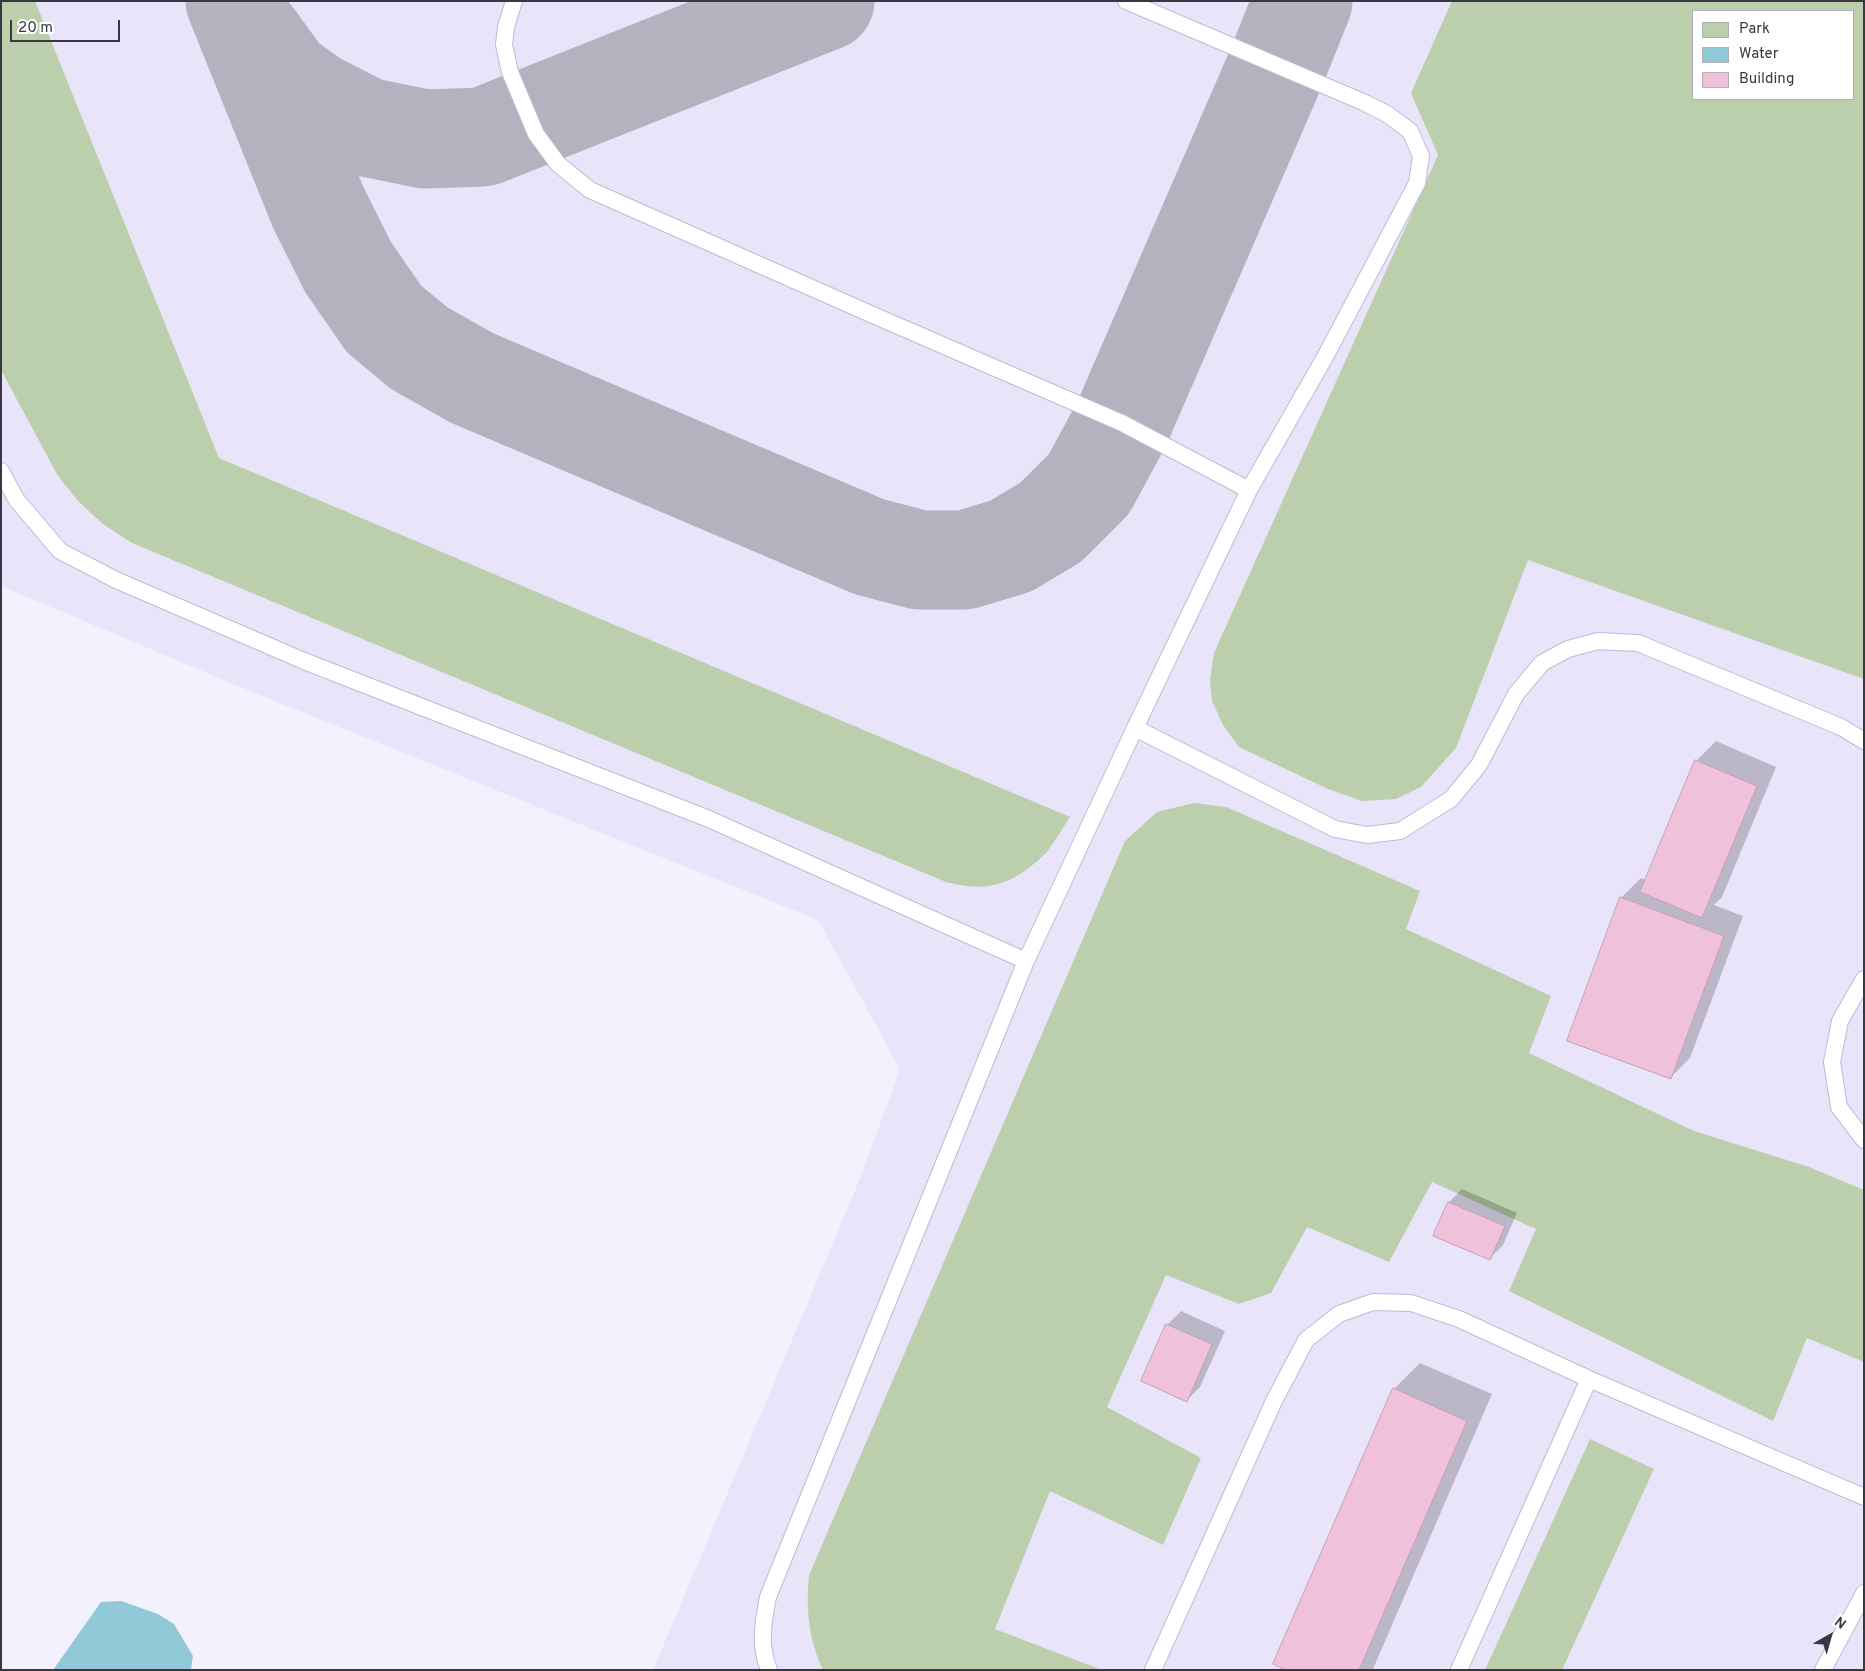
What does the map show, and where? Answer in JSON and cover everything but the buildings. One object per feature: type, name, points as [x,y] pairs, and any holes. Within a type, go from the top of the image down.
[{"type":"lane","points":[[514,1],[506,27],[504,45],[510,72],[536,134],[558,164],[590,190],[855,308],[1122,423],[1249,490]]},
{"type":"lane","points":[[769,1670],[764,1657],[762,1632],[768,1597],[1026,961],[1249,490],[1325,357],[1417,183],[1422,156],[1410,132],[1387,114],[1126,1]]},
{"type":"lane","points":[[1,471],[16,499],[60,551],[116,580],[304,661],[709,819],[1026,961]]},
{"type":"lane","points":[[1135,728],[1335,829],[1367,835],[1400,831],[1451,799],[1479,764],[1516,694],[1542,663],[1568,649],[1598,641],[1638,643],[1841,728],[1864,741]]},
{"type":"lane","points":[[1864,979],[1840,1021],[1832,1062],[1839,1107],[1864,1140]]},
{"type":"lane","points":[[1153,1670],[1274,1401],[1306,1340],[1339,1314],[1373,1302],[1410,1303],[1459,1319],[1589,1379],[1864,1497]]},
{"type":"lane","points":[[1459,1670],[1589,1379]]},
{"type":"lane","points":[[1823,1670],[1864,1593]]},
{"type":"shaded area","points":[[1,1],[1864,1],[1864,1670],[653,1670],[861,1176],[900,1069],[818,920],[257,694],[1,586]]},
{"type":"green space","points":[[1,1],[35,1],[219,458],[1070,817],[1047,852],[1026,870],[1007,881],[997,884],[978,887],[946,882],[132,543],[103,524],[78,501],[58,476],[1,370]]},
{"type":"green space","points":[[1452,1],[1864,1],[1864,679],[1528,560],[1456,748],[1421,787],[1396,799],[1362,801],[1328,789],[1239,747],[1223,725],[1212,701],[1210,681],[1214,653],[1438,155],[1411,93]]},
{"type":"green space","points":[[1194,803],[1226,807],[1420,891],[1406,929],[1551,996],[1529,1053],[1694,1131],[1809,1167],[1864,1190],[1864,1362],[1807,1338],[1773,1421],[1509,1291],[1536,1229],[1432,1182],[1389,1262],[1307,1227],[1271,1293],[1239,1304],[1166,1275],[1107,1407],[1201,1458],[1163,1545],[1050,1491],[995,1629],[1102,1670],[823,1670],[814,1646],[809,1623],[809,1575],[1125,841],[1157,812]]},
{"type":"green space","points":[[1590,1439],[1654,1469],[1562,1670],[1485,1670]]},
{"type":"water","points":[[121,1601],[158,1614],[174,1624],[193,1656],[191,1670],[53,1670],[101,1602]]},
{"type":"taxiway","points":[[235,1],[318,207],[348,267],[384,319],[419,348],[472,378],[870,547],[920,560],[965,560],[1011,546],[1051,522],[1089,484],[1122,423],[1277,66],[1303,1]]},
{"type":"taxiway","points":[[255,39],[284,79],[315,101],[366,127],[425,139],[483,137],[825,1]]}]
